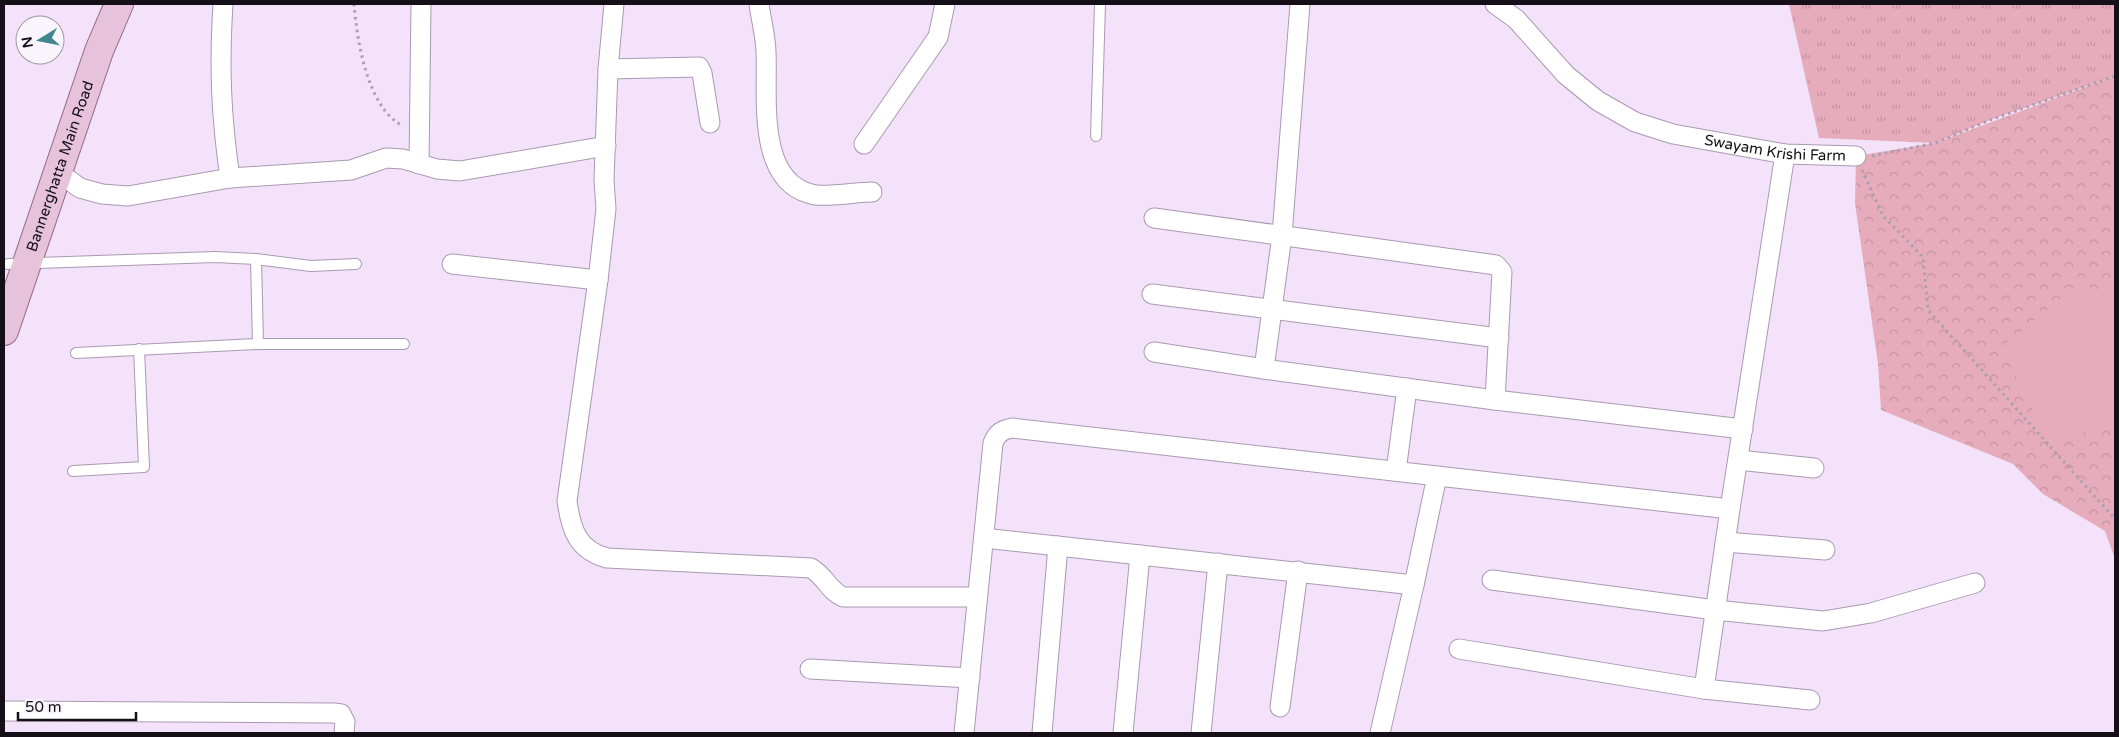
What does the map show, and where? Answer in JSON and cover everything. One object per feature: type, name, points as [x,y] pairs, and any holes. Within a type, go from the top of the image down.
[{"type":"main road","name":"Bannerghatta Main Road","points":[[13,268],[58,172],[103,4]]},
{"type":"main road","name":"Bannerghatta Main Road","points":[[4,331],[13,268],[82,79],[119,4]]},
{"type":"street","points":[[222,4],[220,74],[222,119],[230,178]]},
{"type":"street","points":[[419,164],[422,4]]},
{"type":"street","points":[[614,4],[608,69],[604,180],[606,209],[567,501],[571,525],[580,541],[593,554],[607,558],[811,568],[824,576],[834,592],[842,597],[977,597]]},
{"type":"street","points":[[759,4],[766,51],[768,125],[774,160],[787,182],[811,195],[872,192]]},
{"type":"street","points":[[864,144],[938,37],[945,4]]},
{"type":"street","points":[[1264,369],[1282,235],[1300,4]]},
{"type":"street","name":"Swayam Krishi Farm","points":[[1495,4],[1516,19],[1566,75],[1598,101],[1635,122],[1673,134],[1785,154],[1856,156]]},
{"type":"street","points":[[608,69],[699,67],[702,73],[710,122]]},
{"type":"street","points":[[58,172],[80,188],[102,194],[128,196],[230,178],[351,170],[386,158],[403,159],[436,170],[460,171],[606,146]]},
{"type":"street","points":[[1704,689],[1785,154]]},
{"type":"street","points":[[1154,218],[1496,265],[1502,272],[1494,400]]},
{"type":"street","points":[[452,264],[598,280]]},
{"type":"street","points":[[1152,294],[1499,338]]},
{"type":"street","points":[[1154,352],[1494,400],[1743,429]]},
{"type":"street","points":[[1396,471],[1407,388]]},
{"type":"street","points":[[964,733],[993,443],[996,436],[1002,430],[1012,428],[1730,509]]},
{"type":"street","points":[[1738,460],[1814,468]]},
{"type":"street","points":[[1380,733],[1437,476]]},
{"type":"street","points":[[984,538],[1298,571],[1414,586]]},
{"type":"street","points":[[1725,542],[1825,550]]},
{"type":"street","points":[[1042,733],[1058,546]]},
{"type":"street","points":[[1122,733],[1140,555]]},
{"type":"street","points":[[1200,733],[1218,563]]},
{"type":"street","points":[[1280,707],[1298,571]]},
{"type":"street","points":[[1492,580],[1715,610],[1822,621],[1871,613],[1975,583]]},
{"type":"street","points":[[1459,649],[1704,689],[1810,700]]},
{"type":"street","points":[[810,670],[970,678]]},
{"type":"street","points":[[4,711],[334,713],[341,714],[345,722],[344,733]]},
{"type":"lane","points":[[1096,136],[1100,4]]},
{"type":"lane","points":[[13,268],[215,257],[256,259],[311,266],[356,264]]},
{"type":"lane","points":[[256,259],[258,344]]},
{"type":"lane","points":[[76,353],[258,344],[404,344]]},
{"type":"lane","points":[[73,471],[144,468],[139,349]]},
{"type":"path","points":[[354,4],[362,53],[375,96],[387,115],[402,126],[420,130]]},
{"type":"path","points":[[1856,156],[1876,155],[1935,143],[1990,120],[2115,76]]},
{"type":"path","name":"Swayam Krishi Farm","points":[[1856,156],[1883,216],[1923,257],[1928,310],[2115,519]]},
{"type":"green space","points":[[1789,4],[2115,4],[2115,76],[1990,120],[1935,143],[1819,138]]},
{"type":"green space","points":[[2115,76],[2115,559],[2105,531],[2043,494],[2013,464],[1881,410],[1878,364],[1855,203],[1856,156],[1935,143]]},
{"type":"green space","points":[[2076,286],[2115,298],[2115,417],[2052,448],[2002,347]]}]
